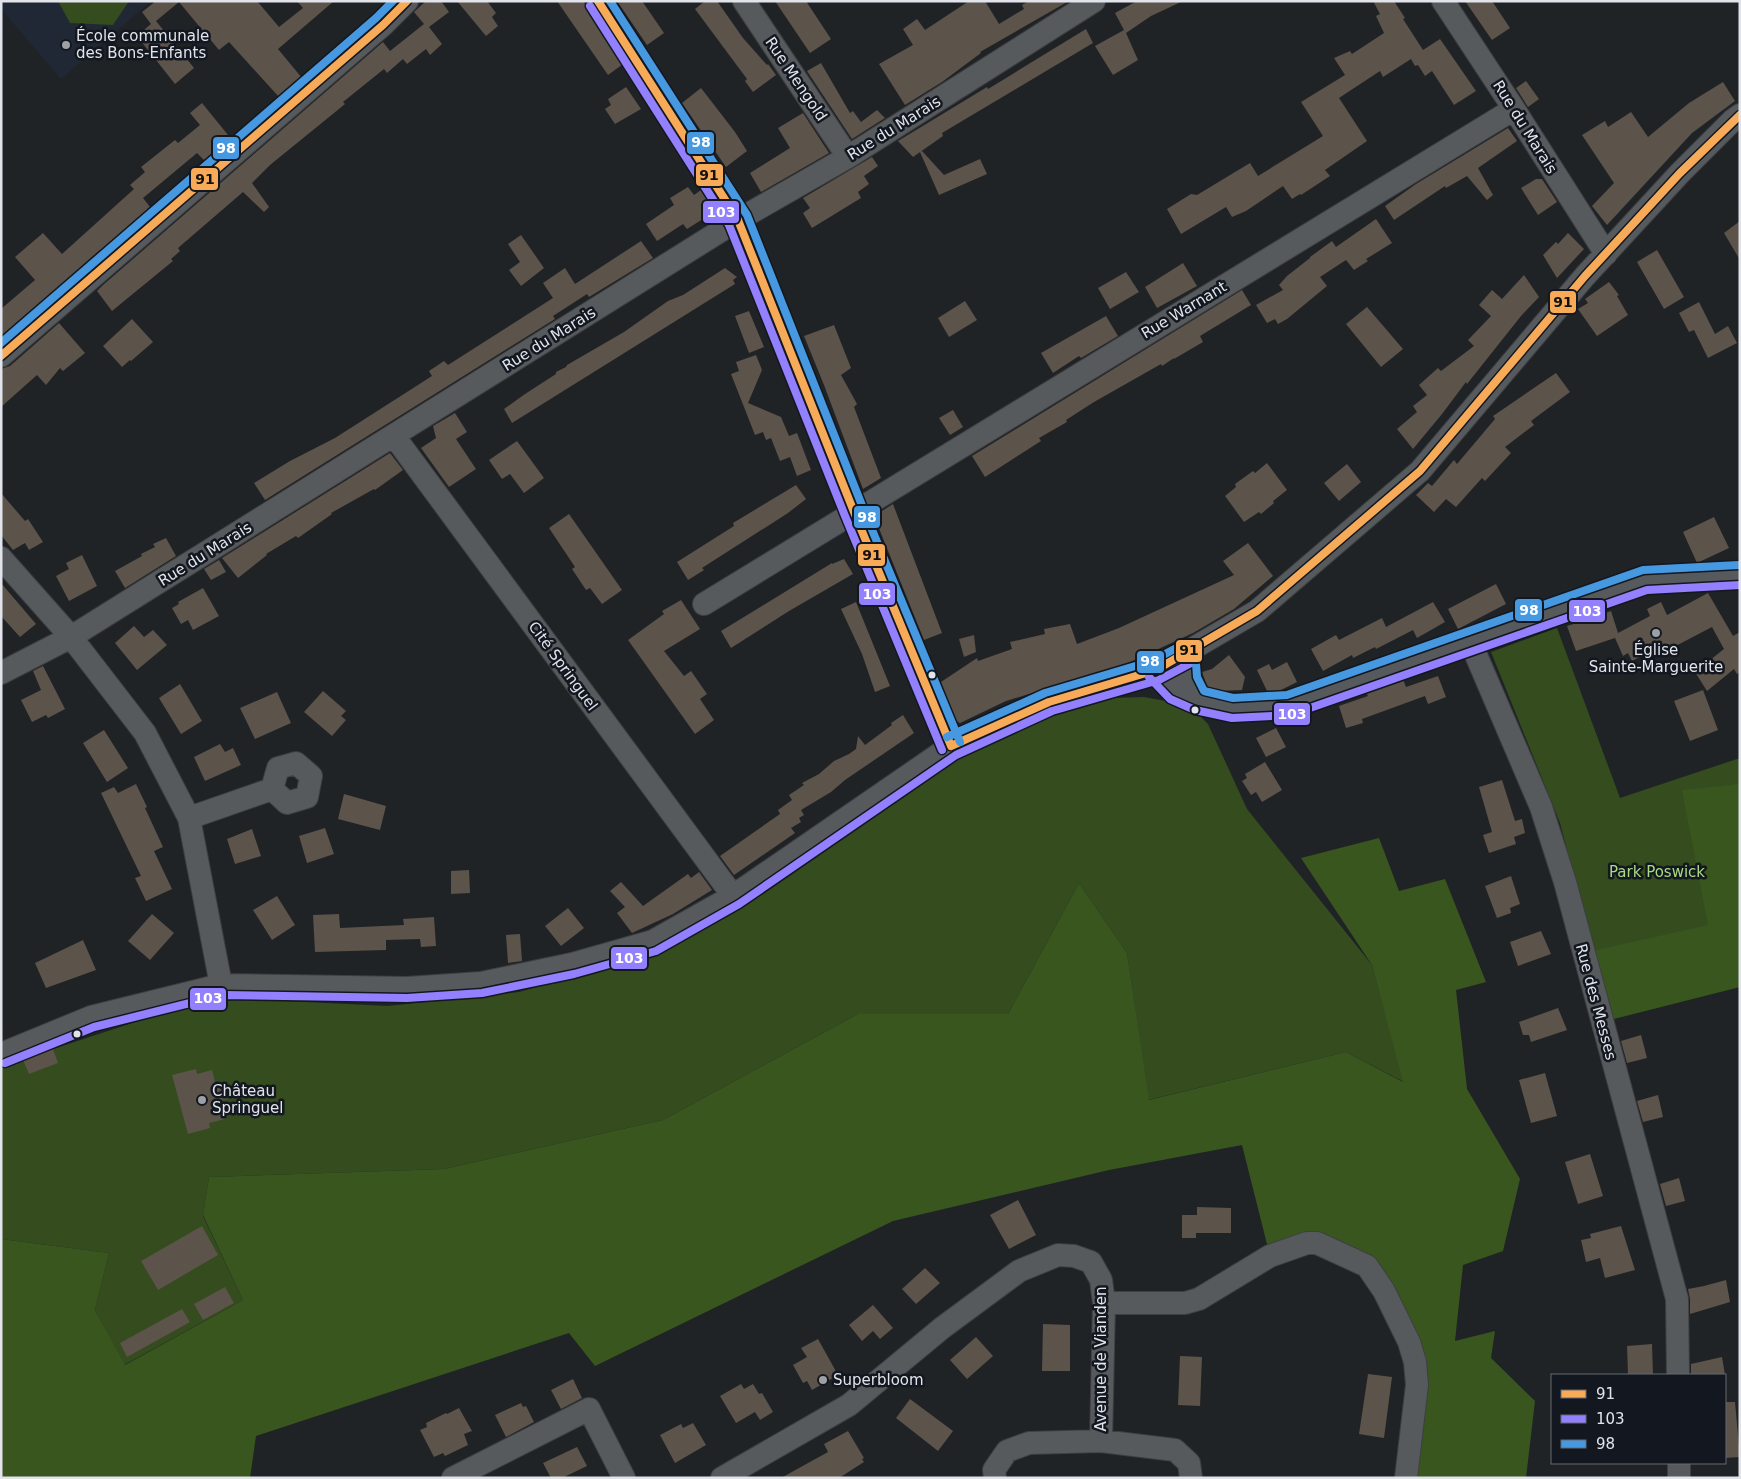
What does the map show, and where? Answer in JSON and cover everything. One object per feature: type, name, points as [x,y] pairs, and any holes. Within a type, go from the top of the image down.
[{"type":"street","points":[[598,1],[738,220],[854,512],[951,746]]},
{"type":"street","name":"Rue Mengold","points":[[744,1],[848,157]]},
{"type":"street","name":"Rue du Marais","points":[[1,673],[71,637],[738,220],[848,157],[1094,1]]},
{"type":"street","name":"Rue du Marais","points":[[1442,1],[1514,109],[1606,254]]},
{"type":"street","points":[[1,356],[383,25],[397,5]]},
{"type":"street","name":"Rue Warnant","points":[[704,604],[1514,109]]},
{"type":"street","points":[[1,1054],[91,1018],[221,985],[407,988],[481,983],[572,964],[653,940],[732,896],[951,746],[1049,702],[1156,670],[1186,654],[1257,611],[1420,471],[1606,254],[1680,173],[1733,120],[1740,116]]},
{"type":"street","name":"Cité Springuel","points":[[394,436],[732,896]]},
{"type":"street","points":[[1,558],[71,637],[145,733],[189,818],[221,985]]},
{"type":"street","points":[[1156,670],[1176,691],[1197,700],[1232,708],[1288,705],[1645,580],[1740,575]]},
{"type":"street","name":"Rue des Messes","points":[[1470,640],[1541,807],[1564,882],[1677,1299],[1678,1374]]},
{"type":"street","points":[[1186,654],[1187,680],[1197,700]]},
{"type":"street","points":[[189,818],[272,789]]},
{"type":"street","points":[[1104,1303],[1185,1303],[1199,1300],[1270,1256],[1306,1243],[1317,1243],[1336,1250],[1367,1266],[1384,1291],[1409,1342],[1415,1362],[1417,1385],[1406,1478]]},
{"type":"street","name":"Avenue de Vianden","points":[[722,1478],[848,1405],[942,1328],[1019,1271],[1058,1255],[1074,1256],[1091,1262],[1101,1280],[1104,1303],[1101,1441],[1029,1443],[1007,1451],[994,1470],[995,1478]]},
{"type":"street","points":[[453,1478],[589,1409],[624,1478]]},
{"type":"street","points":[[1101,1441],[1175,1450],[1189,1463],[1191,1478]]},
{"type":"street","points":[[1679,1464],[1679,1478]]},
{"type":"shaded area","name":"École communale des Bons-Enfants","points":[[1,1],[151,1],[61,79],[3,11],[1,12]]},
{"type":"green space","points":[[58,1],[129,1],[113,25],[70,23]]},
{"type":"green space","name":"Park Poswick","points":[[1557,628],[1620,798],[1740,758],[1740,982],[1610,1015],[1560,823],[1491,652]]},
{"type":"green space","points":[[1144,697],[1177,703],[1196,712],[1208,724],[1247,809],[1372,965],[1404,1082],[1346,1052],[1148,1100],[1127,953],[1079,883],[1008,1014],[858,1014],[663,1120],[444,1169],[209,1177],[203,1216],[243,1300],[124,1365],[95,1310],[109,1253],[1,1239],[1,1068],[172,1010],[241,999],[388,1006],[519,992],[655,953],[694,934],[930,774],[1013,730],[1063,712],[1114,698]]},
{"type":"green space","points":[[1740,784],[1740,987],[1602,1022],[1583,953],[1708,925],[1682,790]]},
{"type":"green space","points":[[1379,838],[1399,891],[1445,879],[1486,982],[1456,990],[1467,1089],[1520,1179],[1503,1251],[1463,1265],[1455,1341],[1495,1331],[1491,1358],[1535,1401],[1526,1478],[1406,1478],[1417,1385],[1384,1291],[1317,1243],[1270,1256],[1242,1145],[1109,1170],[893,1221],[595,1366],[569,1333],[256,1436],[250,1478],[1,1478],[1,1239],[109,1253],[95,1310],[125,1365],[243,1300],[203,1215],[209,1177],[444,1169],[663,1120],[858,1014],[1008,1014],[1079,883],[1127,953],[1149,1100],[1346,1052],[1403,1082],[1372,965],[1301,858]]},
{"type":"building","points":[[156,1],[257,1],[279,27],[303,8],[297,1],[334,1],[278,49],[302,78],[279,97],[229,42],[219,50],[179,2],[156,21],[194,68],[175,84],[137,36],[151,24],[142,12]]},
{"type":"building","points":[[426,1],[441,1],[449,12],[429,27],[442,44],[430,55],[426,49],[407,64],[403,59],[387,73],[384,69],[343,102],[345,104],[270,165],[252,183],[269,207],[264,212],[243,192],[178,248],[180,251],[171,259],[173,261],[112,311],[97,291],[103,285],[383,42],[390,51],[424,24],[414,12]]},
{"type":"building","points":[[457,1],[487,1],[496,13],[492,17],[498,26],[486,36]]},
{"type":"building","points":[[557,1],[583,1],[623,64],[608,75]]},
{"type":"building","points":[[617,1],[642,1],[664,33],[647,45]]},
{"type":"building","points":[[705,1],[717,1],[743,38],[776,75],[753,92],[745,81],[747,79],[695,9]]},
{"type":"building","points":[[775,1],[806,1],[831,39],[810,53]]},
{"type":"building","points":[[969,1],[985,1],[999,24],[1024,9],[1022,5],[1029,1],[1069,1],[980,52],[942,82],[905,105],[879,64],[913,45],[903,29],[917,19],[925,30]]},
{"type":"building","points":[[1137,1],[1183,1],[1151,16],[1126,33],[1138,60],[1113,75],[1095,46],[1124,30],[1115,13]]},
{"type":"building","points":[[1373,1],[1394,1],[1423,50],[1440,39],[1476,91],[1454,105],[1432,71],[1425,76],[1418,65],[1415,66],[1411,59],[1383,77],[1380,71],[1339,98],[1367,141],[1325,170],[1330,176],[1292,199],[1283,186],[1246,211],[1232,217],[1226,207],[1181,234],[1167,209],[1191,194],[1197,195],[1250,163],[1258,176],[1323,136],[1301,102],[1345,75],[1334,58],[1350,51],[1352,54],[1384,33],[1376,16],[1380,14]]},
{"type":"building","points":[[1465,1],[1492,1],[1510,28],[1492,40]]},
{"type":"building","points":[[1086,29],[1093,43],[942,133],[943,136],[913,157],[898,141],[987,87],[988,89]]},
{"type":"building","points":[[821,63],[850,113],[853,111],[861,122],[877,110],[885,118],[852,139],[807,71]]},
{"type":"building","points":[[1526,81],[1539,99],[1528,107],[1516,88]]},
{"type":"building","points":[[1723,82],[1735,101],[1692,133],[1607,225],[1592,206],[1614,183],[1582,135],[1605,121],[1608,127],[1631,112],[1648,137],[1689,103]]},
{"type":"building","points":[[626,87],[641,109],[615,124],[605,109],[611,105],[608,99]]},
{"type":"building","points":[[701,88],[735,132],[747,151],[726,167],[682,103]]},
{"type":"building","points":[[202,103],[228,135],[216,144],[219,148],[204,160],[197,153],[143,198],[150,207],[147,209],[149,211],[102,251],[100,250],[1,338],[1,309],[35,280],[15,257],[43,233],[62,254],[134,189],[130,185],[145,172],[141,167],[175,140],[178,143],[200,125],[190,113]]},
{"type":"building","points":[[803,113],[829,153],[761,192],[750,173],[790,148],[778,128]]},
{"type":"building","points":[[1508,128],[1517,141],[1478,168],[1493,195],[1487,200],[1467,176],[1446,188],[1445,186],[1394,220],[1385,206],[1416,184]]},
{"type":"building","points":[[922,151],[944,175],[980,159],[987,174],[939,195],[920,152]]},
{"type":"building","points":[[872,157],[878,166],[864,176],[869,184],[858,192],[861,198],[812,228],[803,213],[810,208],[803,198]]},
{"type":"building","points":[[1536,179],[1542,179],[1557,202],[1538,215],[1521,188]]},
{"type":"building","points":[[688,187],[694,195],[701,190],[714,212],[687,229],[683,224],[657,241],[646,224],[674,205],[670,198]]},
{"type":"building","points":[[1376,219],[1392,243],[1366,259],[1368,261],[1354,270],[1346,260],[1320,277],[1327,286],[1287,319],[1278,324],[1275,319],[1267,323],[1256,305],[1283,290],[1279,285],[1287,276],[1332,241],[1336,247]]},
{"type":"building","points":[[1740,221],[1740,260],[1724,233]]},
{"type":"building","points":[[1568,233],[1584,249],[1557,278],[1543,255],[1556,242],[1558,244]]},
{"type":"building","points":[[521,235],[544,268],[521,286],[509,270],[520,262],[508,244]]},
{"type":"building","points":[[641,241],[653,258],[589,297],[587,294],[553,316],[555,319],[265,500],[254,483],[290,461],[335,438],[432,376],[429,371],[444,361],[448,365],[553,298],[543,283],[565,268],[575,284]]},
{"type":"building","points":[[1657,250],[1684,297],[1664,309],[1637,262]]},
{"type":"building","points":[[1183,263],[1197,286],[1157,308],[1145,287]]},
{"type":"building","points":[[725,268],[737,277],[733,280],[735,284],[512,423],[504,409],[556,374],[556,372],[624,332],[668,301],[683,295]]},
{"type":"building","points":[[1126,272],[1139,292],[1110,309],[1098,288]]},
{"type":"building","points":[[1524,275],[1539,297],[1521,316],[1467,384],[1466,382],[1413,449],[1397,429],[1417,412],[1413,406],[1427,395],[1419,385],[1438,368],[1441,371],[1474,346],[1468,340],[1491,316],[1479,305],[1492,290],[1502,299]]},
{"type":"building","points":[[1609,282],[1619,295],[1617,296],[1628,315],[1597,336],[1578,309],[1588,303],[1585,299]]},
{"type":"building","points":[[1242,290],[1251,305],[1200,336],[1203,342],[1094,402],[1066,420],[1067,422],[1039,438],[1041,441],[985,477],[972,456]]},
{"type":"building","points":[[965,301],[977,320],[949,337],[938,318]]},
{"type":"building","points":[[1699,302],[1715,334],[1728,326],[1737,343],[1708,358],[1694,330],[1689,332],[1679,313]]},
{"type":"building","points":[[1367,307],[1403,349],[1381,367],[1346,324]]},
{"type":"building","points":[[749,311],[764,347],[749,353],[735,316]]},
{"type":"building","points":[[1106,316],[1118,336],[1081,358],[1079,356],[1053,373],[1041,353]]},
{"type":"building","points":[[132,319],[153,342],[122,367],[103,346]]},
{"type":"building","points":[[59,323],[85,353],[63,371],[60,368],[46,385],[37,375],[1,407],[1,369],[10,366]]},
{"type":"building","points":[[834,325],[851,368],[841,375],[857,404],[854,407],[881,478],[863,489],[804,336]]},
{"type":"building","points":[[756,355],[762,370],[748,403],[781,417],[789,436],[797,433],[811,470],[797,476],[790,457],[780,461],[771,438],[766,440],[763,432],[755,435],[731,374],[739,371],[736,362]]},
{"type":"building","points":[[1556,373],[1570,392],[1531,421],[1534,425],[1505,447],[1511,453],[1485,481],[1482,478],[1456,507],[1446,499],[1434,512],[1416,495],[1428,483],[1432,486],[1454,460],[1457,464],[1495,419],[1493,416]]},
{"type":"building","points":[[953,410],[963,427],[950,435],[939,418]]},
{"type":"building","points":[[455,413],[467,432],[456,439],[476,469],[449,487],[421,448],[436,438],[433,426]]},
{"type":"building","points":[[517,441],[544,478],[524,493],[510,474],[502,479],[489,460]]},
{"type":"building","points":[[390,453],[403,470],[375,490],[331,513],[298,538],[296,536],[266,554],[238,578],[222,558]]},
{"type":"building","points":[[1267,463],[1287,490],[1261,514],[1259,512],[1244,522],[1225,496],[1236,487],[1235,484],[1253,471],[1255,473]]},
{"type":"building","points":[[1347,464],[1361,482],[1339,501],[1324,483]]},
{"type":"building","points":[[796,485],[806,499],[788,513],[702,568],[704,570],[688,580],[677,562],[734,526],[733,523]]},
{"type":"building","points":[[1,493],[25,521],[28,519],[43,542],[29,550],[25,543],[13,550],[1,535]]},
{"type":"building","points":[[893,504],[942,633],[924,640],[874,516]]},
{"type":"building","points":[[569,514],[622,590],[602,604],[590,588],[586,590],[572,569],[575,567],[549,528]]},
{"type":"building","points":[[1714,517],[1729,548],[1697,563],[1683,532]]},
{"type":"building","points":[[166,538],[176,556],[125,588],[115,571],[142,556],[141,554],[155,547],[153,544]]},
{"type":"building","points":[[1248,543],[1273,576],[1234,609],[1193,633],[1128,663],[1006,701],[960,723],[954,720],[941,682],[977,658],[978,661],[1012,649],[1010,642],[1045,634],[1044,629],[1070,624],[1077,644],[1119,628],[1234,575],[1223,561]]},
{"type":"building","points":[[82,555],[97,586],[69,601],[56,576],[69,569],[66,563]]},
{"type":"building","points":[[844,559],[853,574],[789,611],[731,648],[721,631],[832,563]]},
{"type":"building","points":[[219,560],[226,572],[211,580],[204,569]]},
{"type":"building","points":[[1,583],[36,624],[20,637],[1,616]]},
{"type":"building","points":[[1496,584],[1506,604],[1458,629],[1448,609]]},
{"type":"building","points":[[203,588],[219,616],[193,630],[188,620],[181,624],[172,608],[179,604],[178,602]]},
{"type":"building","points":[[1708,593],[1733,636],[1740,632],[1740,672],[1737,674],[1734,669],[1707,691],[1695,672],[1724,649],[1712,627],[1668,650],[1665,644],[1632,661],[1628,653],[1623,656],[1615,638],[1576,651],[1567,626],[1577,623],[1578,618],[1585,615],[1589,619],[1611,611],[1618,633],[1650,616],[1647,609],[1661,602],[1667,615]]},
{"type":"building","points":[[681,600],[700,629],[664,651],[684,676],[691,671],[707,694],[700,699],[714,720],[695,734],[628,640],[664,614],[662,611]]},
{"type":"building","points":[[856,602],[890,686],[875,692],[862,654],[841,609]]},
{"type":"building","points":[[1433,602],[1445,622],[1417,638],[1413,630],[1376,649],[1375,647],[1353,658],[1352,655],[1323,671],[1311,649],[1336,635],[1339,640],[1382,618],[1386,627]]},
{"type":"building","points":[[134,626],[144,637],[153,630],[167,645],[137,670],[115,643]]},
{"type":"building","points":[[974,635],[976,652],[964,657],[959,639]]},
{"type":"building","points":[[1229,655],[1245,677],[1242,690],[1217,691],[1208,689],[1202,672],[1212,669]]},
{"type":"building","points":[[1287,662],[1297,682],[1275,693],[1268,693],[1257,670],[1269,664],[1272,670]]},
{"type":"building","points":[[43,666],[65,709],[48,718],[46,715],[32,722],[21,700],[41,690],[33,671]]},
{"type":"building","points":[[1438,676],[1446,697],[1428,704],[1425,696],[1362,719],[1363,723],[1346,728],[1339,706],[1368,696],[1366,692],[1403,679],[1406,687]]},
{"type":"building","points":[[180,684],[202,721],[181,734],[159,698]]},
{"type":"building","points":[[1703,690],[1718,730],[1690,741],[1674,701]]},
{"type":"building","points":[[323,691],[346,711],[341,716],[346,720],[332,736],[304,712]]},
{"type":"building","points":[[277,692],[291,723],[255,739],[240,708]]},
{"type":"building","points":[[903,715],[914,733],[845,780],[831,792],[801,810],[804,815],[799,818],[801,822],[791,828],[795,833],[734,875],[720,856],[780,814],[778,810],[792,800],[789,795],[804,785],[802,783],[819,774],[834,761],[856,749],[858,736],[865,745]]},
{"type":"building","points":[[1276,728],[1286,747],[1266,757],[1256,738]]},
{"type":"building","points":[[104,730],[128,768],[107,782],[83,743]]},
{"type":"building","points":[[220,744],[225,752],[233,748],[241,765],[205,781],[194,757]]},
{"type":"building","points":[[1265,762],[1282,790],[1262,802],[1256,792],[1251,795],[1242,781],[1247,778],[1245,774]]},
{"type":"building","points":[[1502,780],[1515,821],[1522,819],[1525,833],[1514,837],[1516,844],[1489,853],[1483,835],[1492,832],[1479,787]]},
{"type":"building","points":[[136,784],[163,847],[154,851],[172,889],[146,901],[135,878],[141,876],[101,793],[114,787],[118,793]]},
{"type":"building","points":[[344,794],[386,806],[380,830],[338,819]]},
{"type":"building","points":[[325,828],[334,854],[307,863],[299,836]]},
{"type":"building","points":[[252,829],[261,856],[235,864],[227,839]]},
{"type":"building","points":[[469,870],[470,893],[451,894],[451,871]]},
{"type":"building","points":[[699,872],[712,890],[673,914],[632,933],[617,913],[625,907],[610,891],[621,882],[643,906],[688,874],[691,878]]},
{"type":"building","points":[[1511,876],[1520,904],[1510,908],[1511,913],[1497,918],[1485,886]]},
{"type":"building","points":[[277,896],[295,925],[272,940],[253,910]]},
{"type":"building","points":[[568,908],[584,928],[561,946],[545,926]]},
{"type":"building","points":[[152,914],[174,933],[150,960],[128,941]]},
{"type":"building","points":[[339,914],[340,928],[404,925],[403,919],[434,917],[436,946],[421,947],[420,939],[386,940],[386,950],[315,952],[313,915]]},
{"type":"building","points":[[1541,931],[1551,954],[1518,966],[1510,942]]},
{"type":"building","points":[[520,934],[522,961],[508,963],[506,935]]},
{"type":"building","points":[[83,940],[96,970],[46,988],[35,963]]},
{"type":"building","points":[[1558,1008],[1567,1030],[1531,1042],[1529,1035],[1523,1035],[1519,1022]]},
{"type":"building","points":[[1641,1035],[1647,1058],[1627,1063],[1621,1041]]},
{"type":"building","points":[[53,1049],[58,1063],[29,1074],[23,1060]]},
{"type":"building","name":"Château Springuel","points":[[196,1069],[197,1074],[212,1070],[216,1086],[224,1084],[228,1099],[220,1101],[225,1119],[209,1123],[210,1128],[188,1134],[172,1075]]},
{"type":"building","points":[[1545,1073],[1557,1116],[1531,1123],[1519,1080]]},
{"type":"building","points":[[1658,1095],[1663,1117],[1643,1122],[1637,1101]]},
{"type":"building","points":[[1590,1154],[1603,1196],[1578,1204],[1565,1162]]},
{"type":"building","points":[[1679,1178],[1685,1201],[1666,1206],[1660,1184]]},
{"type":"building","points":[[1018,1200],[1036,1235],[1009,1249],[990,1215]]},
{"type":"building","points":[[1197,1207],[1231,1208],[1231,1233],[1196,1233],[1196,1238],[1182,1238],[1182,1215],[1197,1215]]},
{"type":"building","points":[[202,1226],[218,1255],[158,1290],[141,1261]]},
{"type":"building","points":[[1621,1226],[1635,1270],[1605,1278],[1600,1258],[1586,1262],[1581,1240],[1591,1238],[1590,1234]]},
{"type":"building","points":[[925,1268],[940,1283],[916,1304],[902,1289]]},
{"type":"building","points":[[1726,1280],[1730,1302],[1690,1314],[1688,1289]]},
{"type":"building","points":[[225,1287],[234,1303],[203,1320],[194,1304]]},
{"type":"building","points":[[873,1305],[893,1328],[880,1339],[873,1331],[862,1341],[849,1325]]},
{"type":"building","points":[[182,1309],[190,1322],[127,1357],[120,1343]]},
{"type":"building","points":[[1043,1324],[1070,1325],[1070,1371],[1042,1371]]},
{"type":"building","points":[[976,1337],[993,1356],[967,1379],[950,1360]]},
{"type":"building","points":[[818,1339],[838,1375],[812,1390],[807,1381],[803,1383],[793,1365],[807,1357],[801,1348]]},
{"type":"building","points":[[1652,1344],[1653,1374],[1628,1374],[1627,1346]]},
{"type":"building","points":[[1180,1356],[1202,1357],[1200,1406],[1178,1405]]},
{"type":"building","points":[[1722,1357],[1725,1374],[1691,1374],[1691,1364]]},
{"type":"building","points":[[1368,1374],[1392,1377],[1384,1438],[1359,1434]]},
{"type":"building","points":[[573,1379],[582,1398],[561,1409],[551,1390]]},
{"type":"building","points":[[741,1384],[744,1389],[753,1384],[759,1394],[762,1393],[773,1412],[760,1420],[755,1412],[736,1423],[720,1396]]},
{"type":"building","points":[[910,1399],[953,1431],[938,1451],[896,1418]]},
{"type":"building","points":[[1726,1402],[1735,1402],[1740,1457],[1726,1458]]},
{"type":"building","points":[[521,1403],[523,1407],[526,1406],[534,1422],[506,1437],[495,1415]]},
{"type":"building","points":[[459,1408],[472,1431],[464,1434],[468,1445],[445,1456],[443,1453],[434,1457],[420,1430],[427,1427],[426,1423]]},
{"type":"building","points":[[693,1423],[706,1445],[675,1463],[660,1435],[681,1424],[683,1428]]},
{"type":"building","points":[[848,1431],[864,1458],[862,1459],[864,1462],[839,1478],[781,1478],[828,1452],[824,1444]]},
{"type":"building","points":[[577,1447],[587,1466],[562,1478],[551,1478],[543,1463]]},
{"type":"transit line","name":"98","points":[[1,343],[376,18],[393,1]]},
{"type":"transit line","name":"91","points":[[1,356],[383,25],[407,1]]},
{"type":"transit line","name":"91","points":[[598,1],[738,220],[854,512],[951,746]]},
{"type":"transit line","name":"98","points":[[610,1],[747,215],[863,508],[960,742]]},
{"type":"transit line","name":"103","points":[[590,6],[729,225],[845,516],[942,750]]},
{"type":"transit line","name":"91","points":[[951,746],[1049,702],[1156,670],[1257,611],[1420,471],[1585,276],[1680,173],[1740,115]]},
{"type":"transit line","name":"98","points":[[947,737],[1045,693],[1152,661],[1184,644],[1191,645],[1195,650],[1197,677],[1204,691],[1233,698],[1287,695],[1643,570],[1739,565]]},
{"type":"transit line","name":"103","points":[[1149,677],[1170,699],[1195,710],[1232,718],[1290,715],[1647,590],[1740,585]]},
{"type":"transit line","name":"103","points":[[5,1063],[94,1027],[222,995],[407,998],[482,993],[574,974],[656,951],[739,904],[956,755],[1052,711],[1159,680],[1191,663]]},
{"type":"place","name":"École communale des Bons-Enfants","points":[[66,45]]},
{"type":"place","name":"Église Sainte-Marguerite","points":[[1656,633]]},
{"type":"place","name":"Château Springuel","points":[[202,1100]]},
{"type":"place","name":"Superbloom","points":[[823,1380]]}]
